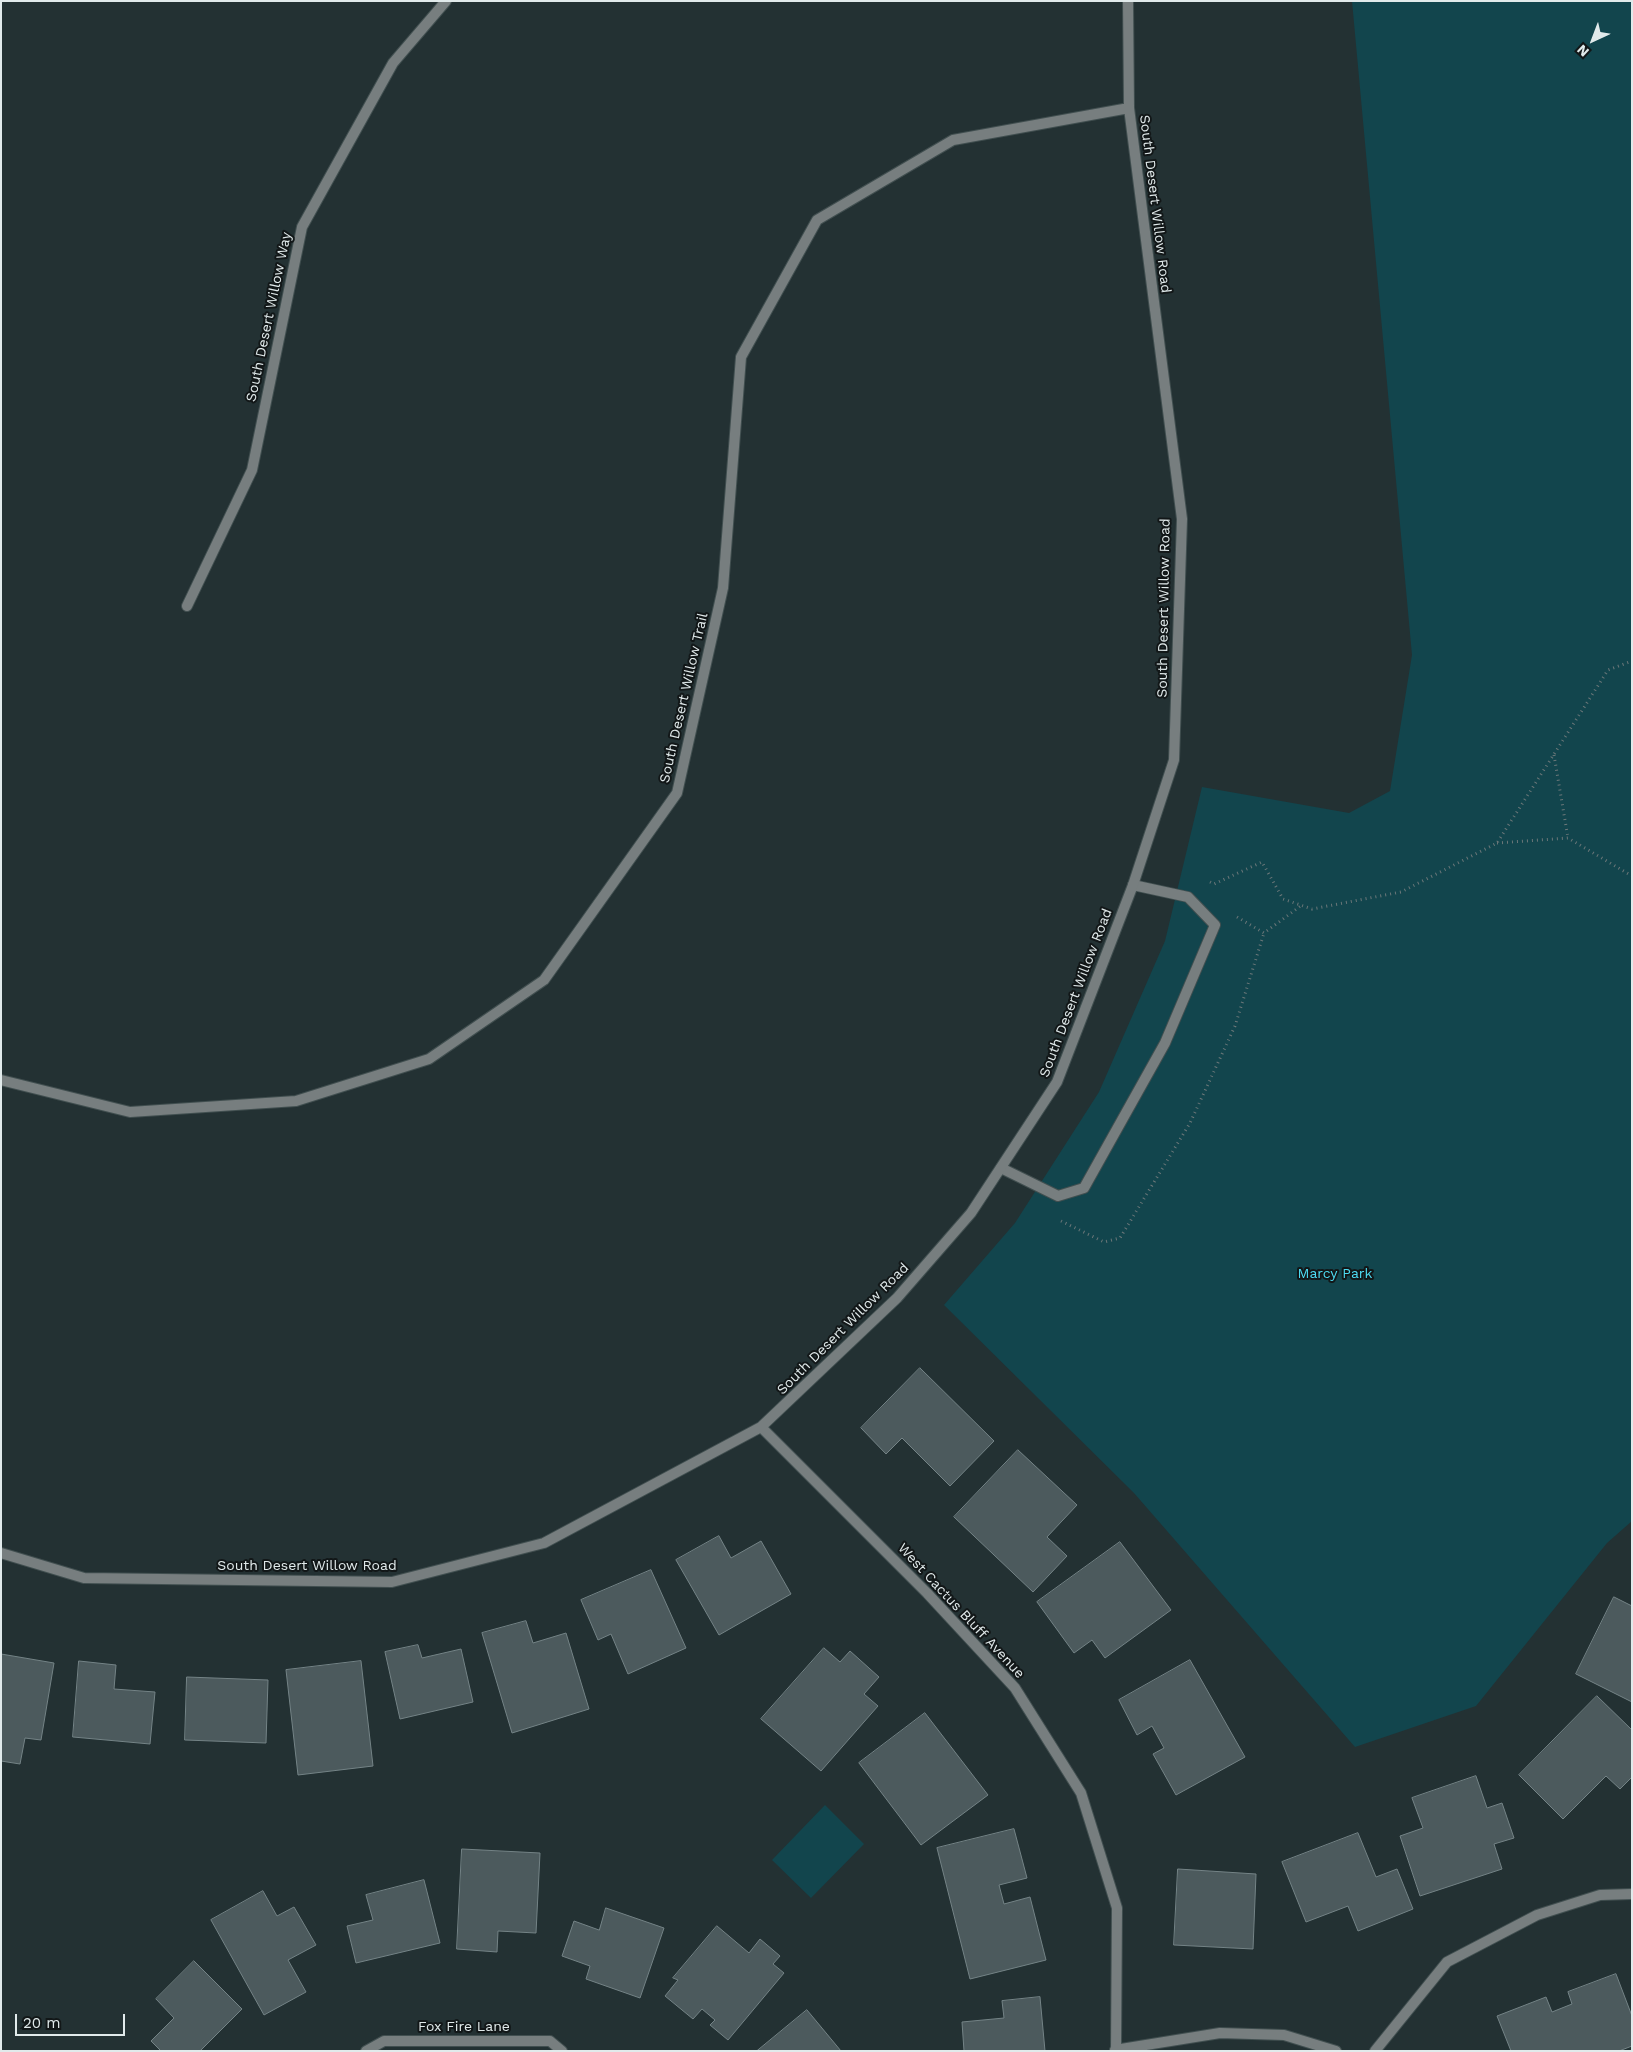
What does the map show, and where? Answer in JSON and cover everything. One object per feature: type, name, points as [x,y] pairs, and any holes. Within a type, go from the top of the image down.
[{"type":"street","name":"South Desert Willow Way","points":[[187,606],[252,470],[302,227],[393,63],[446,1]]},
{"type":"street","name":"South Desert Willow Road","points":[[1,1553],[84,1578],[392,1582],[544,1543],[761,1428],[897,1298],[971,1214],[1057,1082],[1133,885],[1174,760],[1182,519],[1129,108],[1128,1]]},
{"type":"street","name":"South Desert Willow Trail","points":[[1,1080],[130,1112],[296,1101],[429,1059],[544,980],[677,793],[723,588],[741,357],[816,220],[953,140],[1129,108]]},
{"type":"street","points":[[1001,1168],[1058,1196],[1084,1188],[1165,1043],[1215,924],[1188,897],[1133,885]]},
{"type":"street","name":"West Cactus Bluff Avenue","points":[[761,1428],[927,1593],[1015,1688],[1081,1794],[1117,1908],[1115,2050]]},
{"type":"street","points":[[1375,2051],[1447,1962],[1536,1915],[1600,1895],[1632,1894]]},
{"type":"street","points":[[1115,2050],[1220,2033],[1284,2035],[1336,2051]]},
{"type":"street","name":"Fox Fire Lane","points":[[366,2051],[384,2041],[550,2041],[562,2051]]},
{"type":"path","points":[[1497,843],[1608,670],[1632,661]]},
{"type":"path","points":[[1554,754],[1568,838]]},
{"type":"path","points":[[1214,884],[1262,862],[1283,899],[1312,909],[1401,892],[1497,843],[1568,838],[1632,876]]},
{"type":"path","points":[[1205,881],[1214,884],[1219,892]]},
{"type":"path","points":[[1056,1218],[1104,1242],[1120,1238],[1190,1124],[1235,1026],[1264,933],[1302,905]]},
{"type":"path","points":[[1235,916],[1264,933]]},
{"type":"green space","name":"Marcy Park","points":[[1352,1],[1632,1],[1632,1521],[1607,1543],[1476,1706],[1355,1747],[1134,1493],[944,1305],[1015,1223],[1099,1092],[1165,941],[1202,787],[1349,813],[1390,791],[1412,655]]},
{"type":"green space","points":[[825,1805],[864,1844],[811,1898],[772,1860]]},
{"type":"building","points":[[920,1368],[994,1441],[950,1486],[902,1438],[886,1454],[861,1428]]},
{"type":"building","points":[[1018,1450],[1077,1505],[1047,1537],[1067,1556],[1033,1592],[954,1517]]},
{"type":"building","points":[[719,1536],[731,1558],[761,1541],[791,1594],[719,1635],[676,1560]]},
{"type":"building","points":[[1120,1542],[1171,1610],[1105,1658],[1092,1640],[1074,1653],[1037,1602]]},
{"type":"building","points":[[651,1570],[686,1648],[628,1674],[611,1634],[598,1640],[581,1600]]},
{"type":"building","points":[[1614,1597],[1632,1606],[1632,1702],[1576,1674]]},
{"type":"building","points":[[526,1621],[533,1643],[566,1633],[589,1709],[512,1733],[482,1633]]},
{"type":"building","points":[[418,1645],[422,1658],[461,1649],[473,1702],[400,1719],[385,1652]]},
{"type":"building","points":[[824,1648],[840,1662],[850,1651],[879,1677],[864,1694],[878,1706],[821,1771],[761,1719]]},
{"type":"building","points":[[1,1654],[54,1663],[41,1740],[25,1738],[20,1764],[1,1761]]},
{"type":"building","points":[[1190,1660],[1245,1757],[1176,1795],[1153,1754],[1164,1748],[1152,1726],[1137,1735],[1119,1700]]},
{"type":"building","points":[[79,1661],[116,1665],[114,1689],[155,1692],[150,1744],[73,1737]]},
{"type":"building","points":[[361,1661],[373,1766],[298,1775],[286,1670]]},
{"type":"building","points":[[187,1677],[268,1680],[266,1743],[185,1740]]},
{"type":"building","points":[[1597,1696],[1632,1730],[1632,1777],[1620,1789],[1606,1776],[1563,1819],[1519,1775]]},
{"type":"building","points":[[925,1713],[988,1795],[921,1845],[859,1763]]},
{"type":"building","points":[[1476,1776],[1487,1808],[1502,1803],[1514,1838],[1494,1844],[1502,1869],[1420,1896],[1400,1836],[1423,1828],[1412,1798]]},
{"type":"building","points":[[1014,1829],[1027,1878],[999,1885],[1004,1904],[1030,1897],[1046,1960],[970,1979],[937,1848]]},
{"type":"building","points":[[1358,1833],[1376,1877],[1397,1869],[1413,1909],[1358,1931],[1348,1906],[1306,1922],[1282,1862]]},
{"type":"building","points":[[462,1849],[540,1853],[536,1933],[498,1931],[497,1952],[457,1949]]},
{"type":"building","points":[[1178,1869],[1256,1874],[1253,1949],[1174,1945]]},
{"type":"building","points":[[424,1880],[440,1943],[356,1963],[347,1926],[373,1920],[366,1895]]},
{"type":"building","points":[[263,1891],[277,1916],[294,1907],[316,1945],[288,1960],[306,1992],[264,2015],[211,1920]]},
{"type":"building","points":[[606,1908],[664,1928],[640,1998],[586,1979],[590,1966],[562,1956],[574,1921],[599,1930]]},
{"type":"building","points":[[717,1926],[749,1953],[760,1939],[780,1956],[773,1964],[784,1973],[728,2040],[710,2025],[715,2020],[702,2009],[693,2019],[665,1996],[678,1980],[673,1978]]},
{"type":"building","points":[[194,1961],[242,2009],[200,2051],[161,2051],[151,2041],[174,2018],[156,1999]]},
{"type":"building","points":[[1616,1974],[1632,2016],[1632,2046],[1619,2051],[1511,2051],[1497,2016],[1546,1997],[1552,2012],[1572,2004],[1568,1992]]},
{"type":"building","points":[[1040,1997],[1045,2051],[964,2051],[962,2022],[1004,2018],[1002,2001]]},
{"type":"building","points":[[807,2010],[841,2051],[757,2051]]}]
